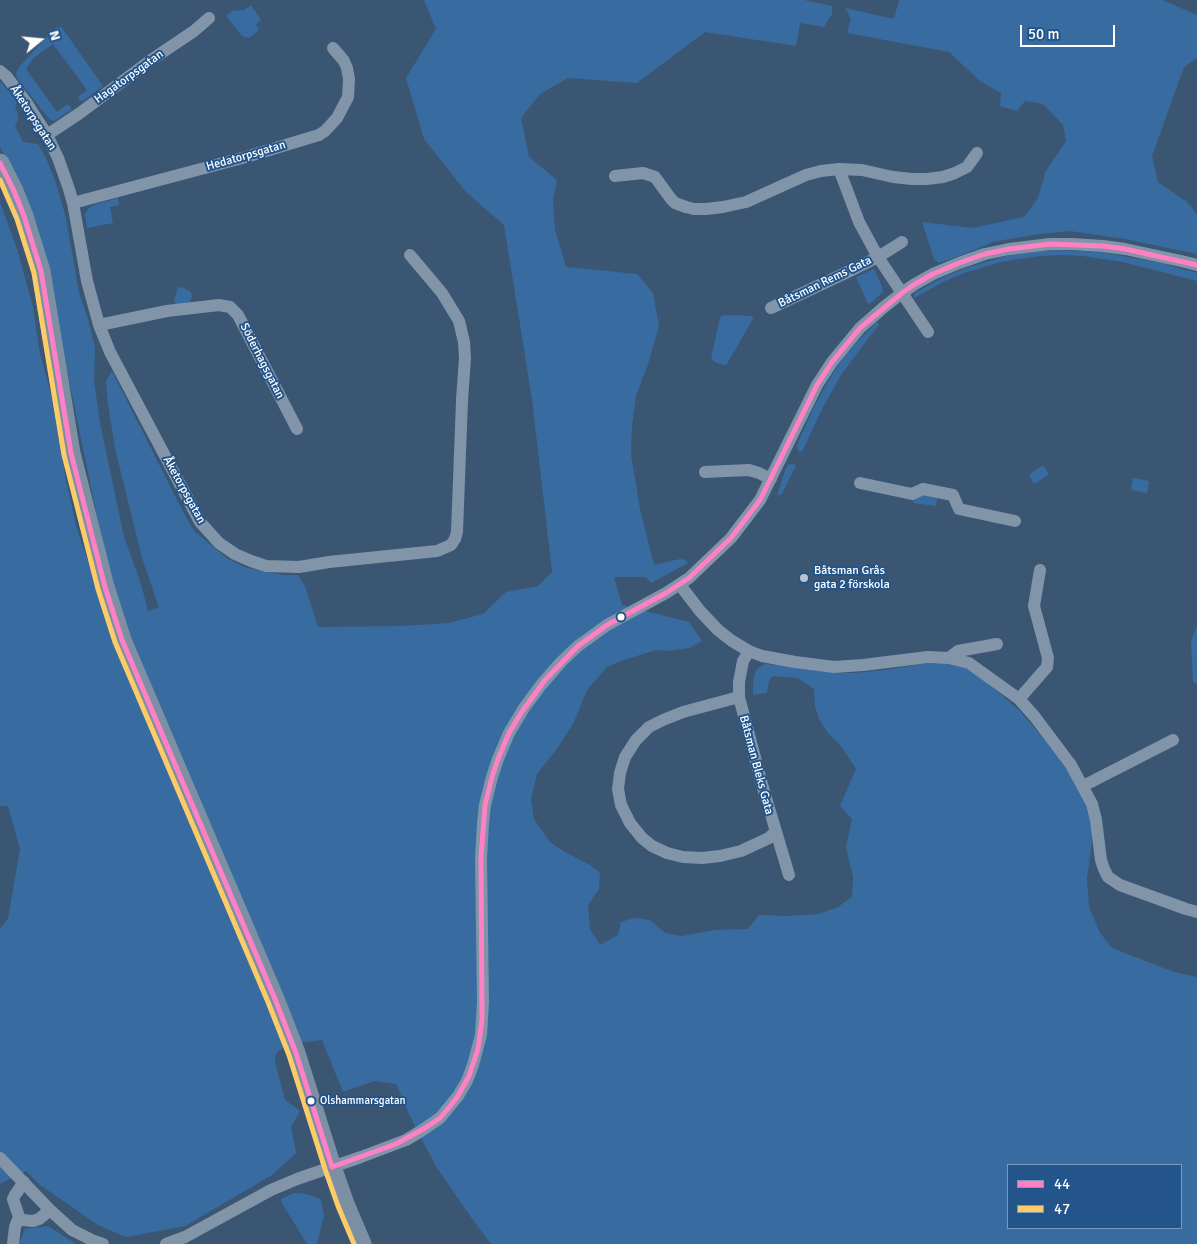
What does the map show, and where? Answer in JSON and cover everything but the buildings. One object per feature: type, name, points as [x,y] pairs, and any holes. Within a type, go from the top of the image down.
[{"type":"street","name":"Hagatorpsgatan","points":[[47,135],[80,114],[209,18]]},
{"type":"street","name":"Hedatorpsgatan","points":[[73,203],[246,157],[319,135],[337,118],[348,97],[349,79],[347,68],[344,61],[333,48]]},
{"type":"street","name":"Åketorpsgatan","points":[[0,71],[21,96],[47,135],[58,158],[73,203],[87,281],[99,325],[110,352],[200,522],[219,543],[235,554],[266,566],[299,567],[329,562],[437,551],[451,545],[455,539],[465,358],[464,342],[459,321],[442,293],[410,255]]},
{"type":"street","points":[[615,176],[643,173],[650,175],[655,177],[676,203],[694,209],[706,209],[746,202],[806,175],[821,171],[840,169],[862,170],[893,177],[927,179],[955,173],[967,167],[977,153]]},
{"type":"street","points":[[0,163],[24,216],[41,272],[71,453],[105,587],[122,640],[275,999],[296,1052],[345,1204],[362,1244]]},
{"type":"street","name":"Båtsman Rems Gata","points":[[840,169],[859,222],[878,256],[928,332]]},
{"type":"street","name":"Båtsman Rems Gata","points":[[771,308],[878,256],[902,242]]},
{"type":"street","points":[[166,1244],[185,1237],[270,1190],[411,1137],[440,1118],[458,1096],[474,1065],[481,1036],[483,1002],[481,858],[483,823],[490,782],[504,744],[531,698],[570,654],[607,625],[680,585],[700,569],[731,538],[760,500],[817,386],[832,362],[860,328],[884,306],[933,274],[985,254],[1009,249],[1050,244],[1072,244],[1125,249],[1197,265]]},
{"type":"street","name":"Söderhagsgatan","points":[[99,325],[167,311],[219,305],[230,307],[238,315],[297,429]]},
{"type":"street","points":[[705,472],[748,470],[771,479]]},
{"type":"street","points":[[860,484],[912,494],[923,489],[953,495],[959,509],[1016,521]]},
{"type":"street","points":[[1018,698],[1047,667],[1048,658],[1034,606],[1040,570]]},
{"type":"street","points":[[680,585],[718,630],[732,641],[762,656],[787,661],[834,666],[863,665],[928,657],[949,658],[969,663],[1018,698],[1035,717],[1071,765],[1092,804],[1101,860],[1108,877],[1120,885],[1197,912]]},
{"type":"street","points":[[949,658],[958,651],[997,644]]},
{"type":"street","name":"Båtsman Bleks Gata","points":[[749,651],[743,661],[739,682],[739,697],[758,772],[789,875]]},
{"type":"street","name":"Båtsman Bleks Gata","points":[[739,697],[683,712],[649,728],[636,740],[625,757],[618,789],[621,805],[630,823],[642,838],[652,846],[667,853],[684,857],[702,858],[742,851],[769,838],[775,832]]},
{"type":"street","points":[[1083,786],[1173,740]]},
{"type":"street","points":[[0,1158],[72,1230],[103,1244]]},
{"type":"street","points":[[13,1244],[14,1227],[19,1217],[14,1199],[15,1194],[24,1182]]},
{"type":"street","points":[[19,1217],[23,1220],[33,1221],[50,1210]]},
{"type":"shaded area","points":[[424,0],[804,0],[832,6],[832,14],[824,27],[800,23],[796,46],[705,32],[637,83],[568,78],[540,94],[521,118],[529,157],[557,180],[553,200],[555,230],[566,267],[637,274],[653,293],[659,326],[636,396],[632,425],[631,455],[640,509],[654,565],[680,559],[688,563],[651,583],[646,577],[614,577],[622,605],[689,622],[702,641],[689,648],[667,651],[656,650],[607,667],[587,690],[574,722],[559,746],[537,774],[531,799],[534,819],[550,842],[590,865],[600,873],[599,889],[588,905],[590,929],[600,945],[618,935],[621,922],[634,918],[650,920],[665,933],[682,936],[715,930],[748,929],[759,915],[819,914],[838,907],[852,897],[853,877],[846,847],[852,819],[840,806],[856,769],[841,746],[828,733],[819,719],[815,706],[814,689],[798,678],[773,676],[769,681],[767,693],[753,695],[753,683],[758,668],[765,664],[824,672],[854,673],[921,664],[947,663],[965,668],[981,677],[1019,710],[1043,738],[1068,771],[1083,798],[1093,834],[1087,879],[1089,907],[1100,933],[1112,948],[1174,972],[1197,977],[1197,1244],[491,1244],[437,1168],[413,1123],[396,1084],[374,1081],[343,1092],[322,1040],[288,1044],[276,1053],[275,1062],[285,1100],[300,1111],[291,1127],[296,1153],[272,1175],[185,1226],[126,1237],[98,1225],[40,1185],[26,1171],[0,1184],[0,928],[8,919],[20,849],[8,806],[0,806],[0,202],[17,249],[33,307],[39,349],[52,399],[76,526],[110,625],[109,574],[38,228],[24,193],[0,147],[0,81],[16,100],[15,106],[18,120],[15,126],[23,142],[38,144],[46,158],[55,180],[66,218],[79,293],[95,347],[94,381],[100,423],[124,537],[141,584],[148,611],[159,607],[142,558],[115,448],[106,381],[112,371],[194,531],[228,559],[244,567],[284,575],[298,575],[305,586],[318,627],[402,626],[449,623],[483,614],[506,592],[538,586],[552,572],[532,399],[504,225],[466,192],[424,139],[406,78],[436,29]]},
{"type":"shaded area","points":[[899,0],[1162,0],[1197,15],[1197,58],[1184,67],[1152,156],[1158,182],[1187,202],[1197,214],[1197,254],[1125,239],[1070,231],[992,242],[939,263],[934,259],[922,222],[972,228],[1024,217],[1038,198],[1046,171],[1066,141],[1063,125],[1043,104],[1025,101],[1017,111],[1000,106],[1001,93],[980,81],[949,52],[847,33],[851,19],[845,8],[894,19]]},
{"type":"shaded area","points":[[251,5],[261,20],[256,25],[259,30],[249,38],[242,36],[226,16],[232,11],[244,10]]},
{"type":"shaded area","points":[[60,27],[103,86],[83,101],[80,101],[78,97],[87,90],[53,44],[44,50],[33,59],[26,69],[57,112],[68,104],[71,108],[71,110],[54,121],[49,119],[17,78],[16,73],[20,66],[53,30]]},
{"type":"shaded area","points":[[118,198],[119,205],[110,207],[113,223],[87,228],[85,214],[90,207]]},
{"type":"shaded area","points":[[1054,250],[1101,252],[1161,263],[1197,273],[1197,281],[1123,262],[1083,256],[1039,256],[1000,262],[964,273],[914,298],[916,292],[966,268],[1013,254]]},
{"type":"shaded area","points":[[874,269],[883,292],[868,304],[856,277]]},
{"type":"shaded area","points":[[182,287],[191,292],[192,297],[189,304],[176,305],[174,301],[177,290]]},
{"type":"shaded area","points":[[726,315],[752,316],[753,319],[728,362],[724,365],[715,362],[711,358],[720,318]]},
{"type":"shaded area","points":[[877,322],[879,325],[841,375],[822,409],[803,450],[800,452],[797,445],[813,409],[829,380],[840,362]]},
{"type":"shaded area","points":[[792,464],[796,465],[782,494],[777,495],[786,468]]},
{"type":"shaded area","points":[[1043,465],[1049,474],[1034,484],[1029,475]]},
{"type":"shaded area","points":[[1133,478],[1149,481],[1147,493],[1131,490]]},
{"type":"shaded area","points":[[925,491],[938,494],[936,506],[913,503],[914,498]]},
{"type":"shaded area","points":[[1197,626],[1197,684],[1193,682],[1191,640]]},
{"type":"shaded area","points":[[294,1193],[316,1197],[321,1201],[324,1215],[317,1244],[307,1244],[282,1203],[281,1199]]},
{"type":"shaded area","points":[[48,1226],[76,1244],[19,1244],[25,1229]]},
{"type":"transit line","name":"44","points":[[0,163],[24,216],[41,271],[71,453],[105,587],[122,640],[275,999],[296,1053],[332,1167]]},
{"type":"transit line","name":"47","points":[[0,180],[17,219],[34,273],[64,455],[98,589],[115,642],[268,1002],[289,1055],[338,1206],[354,1244]]},
{"type":"transit line","name":"44","points":[[332,1167],[396,1144],[425,1128],[440,1118],[458,1096],[469,1076],[478,1049],[482,1020],[481,858],[485,805],[498,759],[509,733],[521,713],[545,680],[578,646],[607,625],[666,593],[689,578],[731,538],[760,500],[817,385],[832,362],[860,328],[902,293],[933,274],[985,254],[1009,249],[1050,244],[1103,246],[1197,265]]},
{"type":"place","name":"Båtsman Grås gata 2 förskola","points":[[804,578]]},
{"type":"place","name":"Olshammarsgatan","points":[[311,1101]]}]
